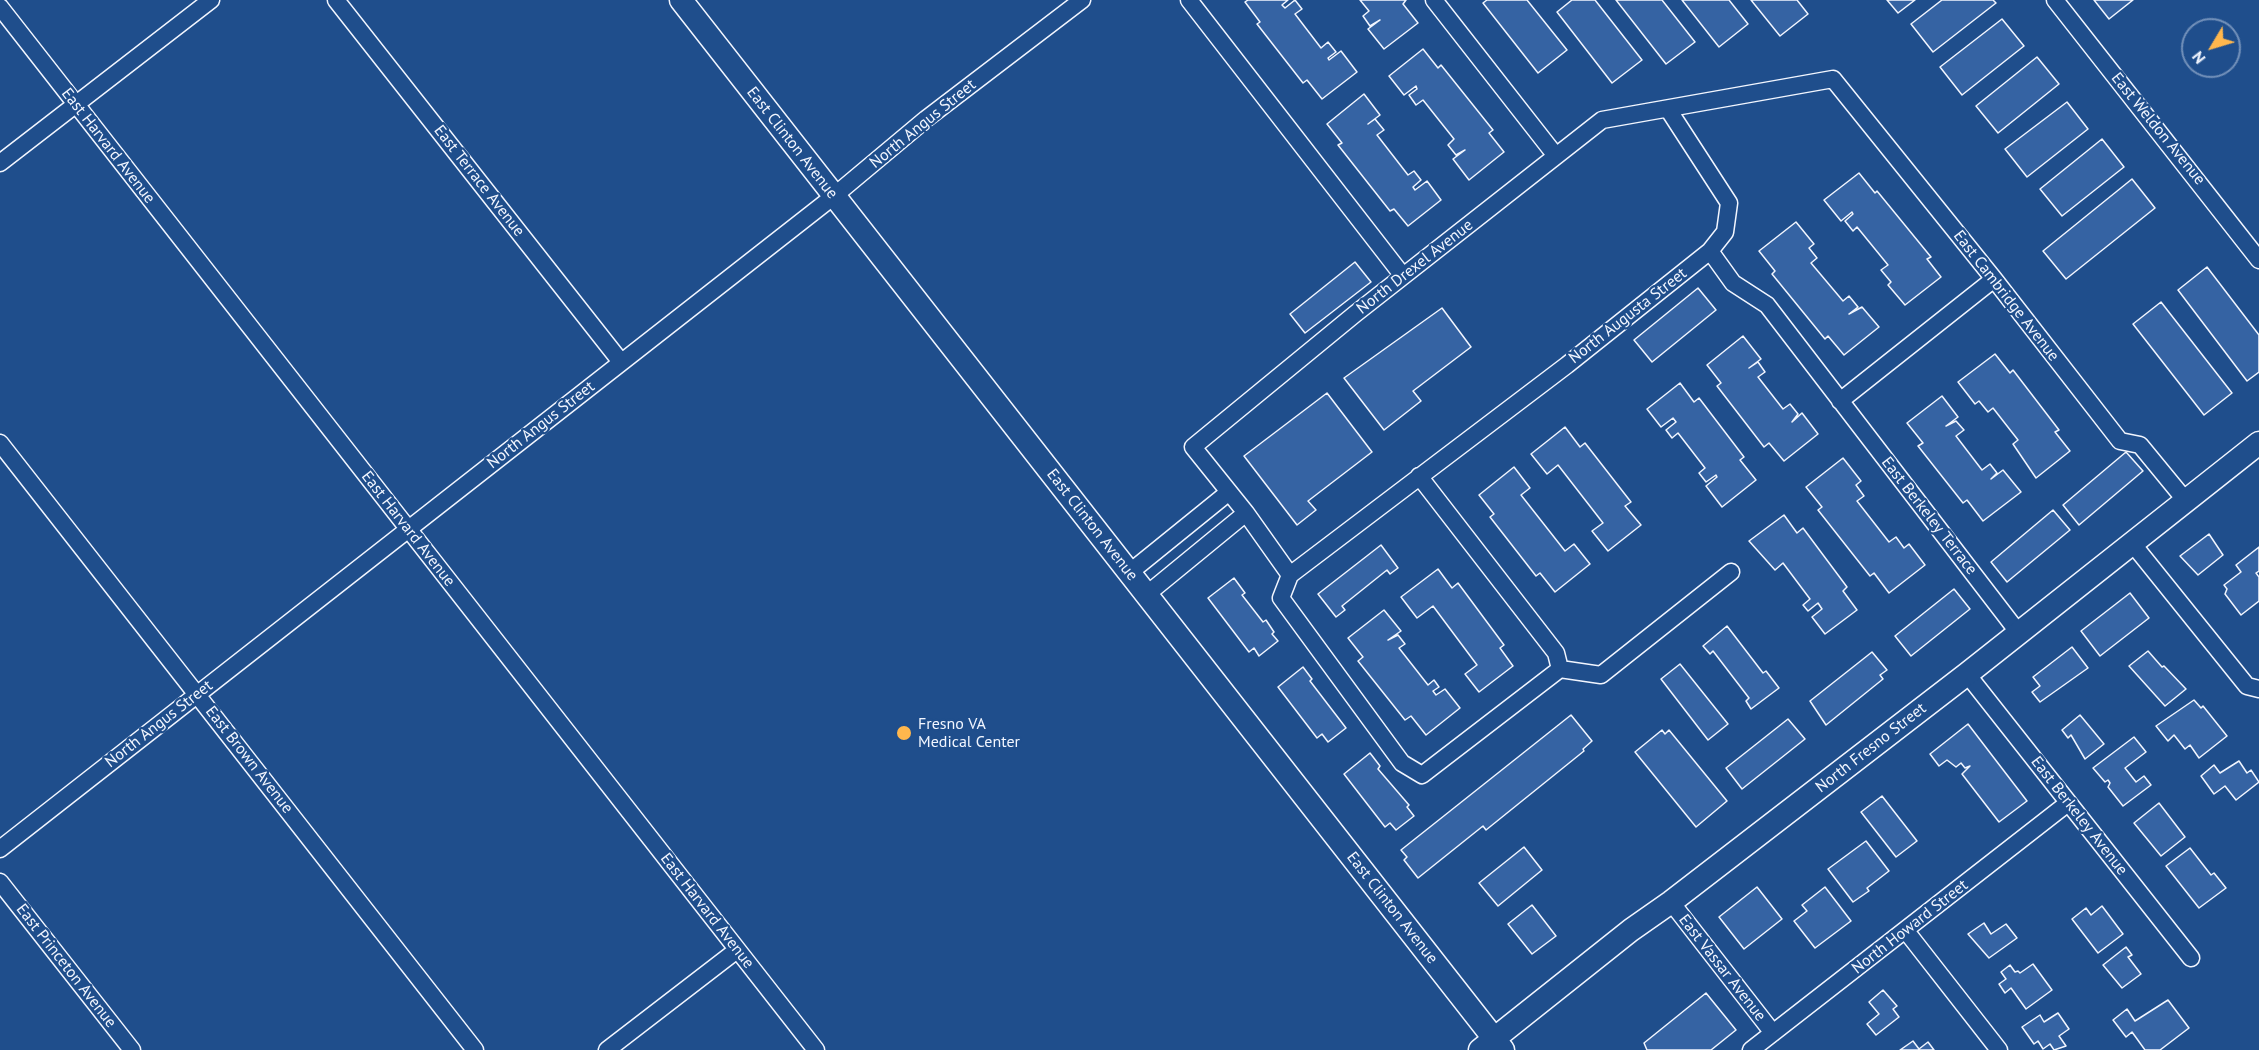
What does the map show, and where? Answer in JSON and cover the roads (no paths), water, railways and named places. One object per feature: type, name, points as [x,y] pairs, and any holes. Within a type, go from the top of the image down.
[{"type":"main road","name":"East Clinton Avenue","points":[[681,0],[1129,573],[1493,1046]]},
{"type":"main road","name":"North Fresno Street","points":[[1493,1046],[1631,930],[1671,902],[1967,674],[2259,443]]},
{"type":"street","points":[[0,163],[211,0]]},
{"type":"street","name":"East Terrace Avenue","points":[[336,0],[621,362]]},
{"type":"street","name":"North Angus Street","points":[[0,849],[834,196],[926,119],[1082,0]]},
{"type":"street","points":[[1189,0],[1403,276]]},
{"type":"street","points":[[1434,0],[1556,156]]},
{"type":"street","name":"East Weldon Avenue","points":[[2055,0],[2259,260]]},
{"type":"street","name":"East Harvard Avenue","points":[[0,7],[816,1050]]},
{"type":"street","name":"North Drexel Avenue","points":[[1229,492],[1193,447],[1403,276],[1602,120],[1833,79]]},
{"type":"street","name":"East Cambridge Avenue","points":[[1833,79],[1994,279],[2120,441],[2140,445],[2186,501]]},
{"type":"street","name":"North Augusta Street","points":[[1290,575],[1567,364],[1710,251],[1725,232],[1729,203],[1668,109]]},
{"type":"street","points":[[1710,251],[1733,283],[1767,305],[1840,401],[1994,279]]},
{"type":"street","name":"East Berkeley Terrace","points":[[1840,401],[2018,632]]},
{"type":"street","name":"East Brown Avenue","points":[[0,443],[475,1050]]},
{"type":"street","points":[[1419,476],[1556,653],[1560,669]]},
{"type":"street","points":[[1129,573],[1229,492],[1290,575],[1281,598],[1402,763],[1422,776],[1560,669],[1601,675],[1731,572]]},
{"type":"street","points":[[1146,595],[1246,513]]},
{"type":"street","points":[[2132,543],[2247,686],[2259,690]]},
{"type":"street","name":"East Berkeley Avenue","points":[[1967,674],[2191,958]]},
{"type":"street","name":"North Howard Street","points":[[1751,1050],[2068,803]]},
{"type":"street","name":"East Princeton Avenue","points":[[0,882],[132,1050]]},
{"type":"street","name":"East Vassar Avenue","points":[[1671,902],[1773,1033]]},
{"type":"street","points":[[1906,931],[1999,1050]]},
{"type":"street","points":[[607,1050],[737,950]]},
{"type":"place","name":"Fresno VA Medical Center","points":[[904,733]]}]
